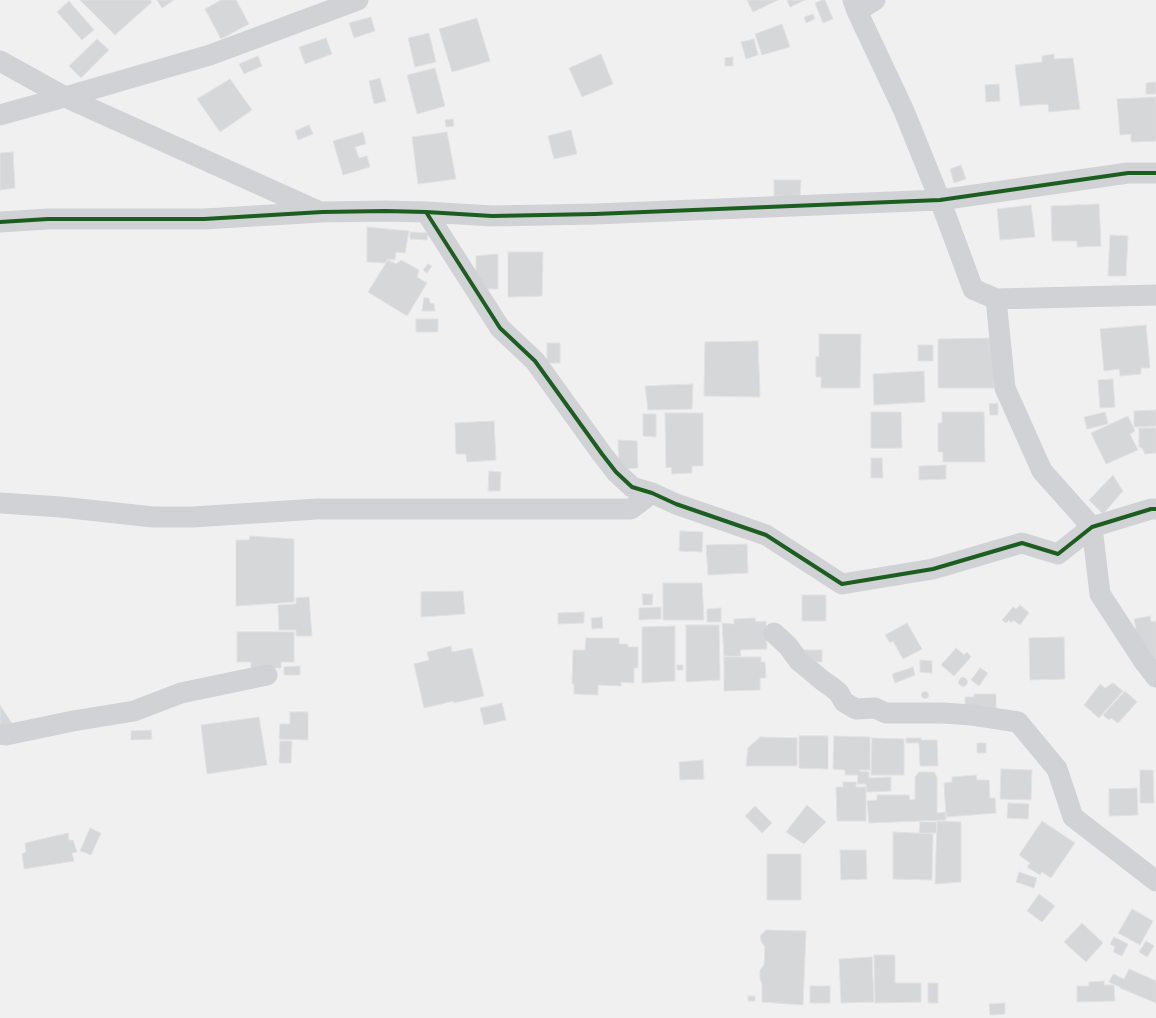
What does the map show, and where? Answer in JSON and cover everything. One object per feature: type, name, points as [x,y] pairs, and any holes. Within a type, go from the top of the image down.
[{"type":"street","points":[[875,0],[855,5],[904,111],[974,288],[996,299],[1156,295]]},
{"type":"street","points":[[0,115],[210,55],[348,1]]},
{"type":"street","points":[[0,62],[65,97],[322,212]]},
{"type":"street","points":[[0,222],[48,219],[204,219],[322,212],[386,211],[492,216],[595,214],[940,200],[1128,173],[1156,173]]},
{"type":"street","points":[[426,212],[500,328],[535,361],[616,472],[632,487],[766,535],[842,584],[933,569],[1022,543],[1058,554],[1092,528],[1151,509],[1156,509]]},
{"type":"street","points":[[996,299],[1005,388],[1042,471],[1092,528],[1100,594],[1138,654],[1156,677]]},
{"type":"street","points":[[0,503],[61,507],[154,517],[193,517],[317,509],[631,509],[652,493]]},
{"type":"street","points":[[774,633],[788,646],[799,661],[839,693],[844,702],[856,709],[876,708],[886,713],[972,715],[1018,722],[1057,769],[1073,817],[1156,881]]},
{"type":"street","points":[[0,734],[6,735],[73,721],[134,711],[181,693],[266,675]]},
{"type":"building","points":[[80,0],[150,0],[152,2],[115,35]]},
{"type":"building","points":[[157,0],[174,0],[162,8]]},
{"type":"building","points":[[221,0],[236,0],[249,24],[221,39],[205,9]]},
{"type":"building","points":[[747,0],[778,0],[753,12]]},
{"type":"building","points":[[787,0],[805,0],[790,7]]},
{"type":"building","points":[[825,0],[833,19],[823,23],[815,3]]},
{"type":"building","points":[[69,1],[94,30],[82,40],[57,12]]},
{"type":"building","points":[[813,14],[815,19],[806,23],[804,17]]},
{"type":"building","points":[[371,17],[375,31],[354,38],[349,23]]},
{"type":"building","points":[[477,18],[490,61],[452,72],[439,29]]},
{"type":"building","points":[[782,24],[790,47],[762,55],[755,34]]},
{"type":"building","points":[[429,33],[436,62],[415,67],[408,38]]},
{"type":"building","points":[[326,38],[332,54],[305,64],[299,47]]},
{"type":"building","points":[[97,39],[109,50],[81,78],[69,66]]},
{"type":"building","points":[[754,39],[758,55],[746,59],[741,42]]},
{"type":"building","points":[[601,54],[613,84],[582,97],[569,68]]},
{"type":"building","points":[[1054,54],[1054,59],[1073,58],[1080,109],[1049,112],[1048,104],[1020,106],[1015,65],[1042,62],[1042,56]]},
{"type":"building","points":[[258,56],[262,66],[244,74],[239,64]]},
{"type":"building","points":[[733,57],[733,66],[725,66],[725,58]]},
{"type":"building","points":[[435,68],[445,106],[417,114],[407,75]]},
{"type":"building","points":[[380,78],[386,101],[374,104],[369,81]]},
{"type":"building","points":[[230,79],[252,110],[220,132],[197,99]]},
{"type":"building","points":[[1156,82],[1156,94],[1146,94],[1146,83]]},
{"type":"building","points":[[999,84],[1000,101],[986,102],[985,85]]},
{"type":"building","points":[[1156,97],[1156,141],[1131,142],[1131,134],[1120,135],[1117,99]]},
{"type":"building","points":[[453,119],[454,126],[446,127],[445,120]]},
{"type":"building","points":[[309,125],[313,134],[298,140],[295,131]]},
{"type":"building","points":[[571,130],[577,154],[554,159],[548,136]]},
{"type":"building","points":[[363,132],[366,144],[355,147],[359,158],[367,156],[370,167],[343,175],[333,141]]},
{"type":"building","points":[[447,132],[456,179],[418,184],[412,137]]},
{"type":"building","points":[[13,152],[15,188],[0,190],[0,153]]},
{"type":"building","points":[[961,165],[966,179],[954,183],[950,169]]},
{"type":"building","points":[[774,180],[801,180],[800,197],[774,196]]},
{"type":"building","points":[[1099,204],[1101,246],[1077,247],[1077,241],[1052,241],[1051,206]]},
{"type":"building","points":[[1031,205],[1035,237],[1000,240],[997,209]]},
{"type":"building","points":[[367,227],[409,231],[405,253],[396,252],[395,260],[387,259],[386,263],[367,262]]},
{"type":"building","points":[[410,232],[428,233],[427,240],[410,239]]},
{"type":"building","points":[[1110,235],[1128,236],[1126,276],[1108,276]]},
{"type":"building","points":[[508,252],[543,252],[542,296],[508,297]]},
{"type":"building","points":[[498,254],[498,289],[476,289],[476,256]]},
{"type":"building","points":[[388,260],[396,264],[401,260],[419,270],[417,277],[427,283],[407,316],[368,292]]},
{"type":"building","points":[[428,264],[432,266],[427,273],[423,270]]},
{"type":"building","points":[[424,298],[429,298],[430,303],[434,304],[435,311],[422,311]]},
{"type":"building","points":[[416,319],[438,319],[438,332],[416,332]]},
{"type":"building","points":[[1146,325],[1150,368],[1141,368],[1141,374],[1120,376],[1119,369],[1104,371],[1100,329]]},
{"type":"building","points":[[819,334],[861,334],[860,388],[821,388],[821,377],[816,377],[816,356],[819,357]]},
{"type":"building","points":[[994,338],[994,388],[938,388],[938,339]]},
{"type":"building","points":[[758,341],[760,397],[704,396],[705,342]]},
{"type":"building","points":[[547,343],[560,343],[560,363],[547,363]]},
{"type":"building","points":[[918,345],[933,345],[933,361],[918,361]]},
{"type":"building","points":[[924,371],[925,402],[874,405],[873,374]]},
{"type":"building","points":[[1113,379],[1115,407],[1100,408],[1098,380]]},
{"type":"building","points":[[693,384],[692,409],[648,410],[645,386]]},
{"type":"building","points":[[998,403],[998,415],[990,415],[989,404]]},
{"type":"building","points":[[1156,410],[1156,426],[1134,427],[1134,411]]},
{"type":"building","points":[[871,412],[901,412],[902,448],[871,448]]},
{"type":"building","points":[[942,412],[984,412],[985,462],[943,462],[943,452],[938,452],[938,423],[942,423]]},
{"type":"building","points":[[1105,412],[1108,424],[1087,429],[1084,417]]},
{"type":"building","points":[[665,413],[703,413],[703,466],[692,466],[692,473],[672,474],[671,467],[666,468]]},
{"type":"building","points":[[643,414],[656,414],[656,437],[643,436]]},
{"type":"building","points":[[1128,416],[1135,431],[1130,434],[1138,450],[1106,464],[1091,433]]},
{"type":"building","points":[[494,421],[496,460],[467,462],[466,454],[456,454],[455,423]]},
{"type":"building","points":[[1139,428],[1156,428],[1156,453],[1145,454],[1142,448],[1139,447]]},
{"type":"building","points":[[618,440],[637,441],[638,468],[619,469]]},
{"type":"building","points":[[871,458],[882,458],[883,478],[871,478]]},
{"type":"building","points":[[946,465],[946,479],[919,480],[919,466]]},
{"type":"building","points":[[489,471],[501,472],[500,491],[488,491]]},
{"type":"building","points":[[1113,475],[1123,491],[1103,514],[1089,500]]},
{"type":"building","points":[[680,531],[703,532],[702,552],[679,551]]},
{"type":"building","points":[[250,536],[294,539],[294,602],[236,606],[236,540],[249,540]]},
{"type":"building","points":[[747,544],[748,573],[708,575],[706,545]]},
{"type":"building","points":[[663,583],[702,583],[704,620],[663,620]]},
{"type":"building","points":[[463,591],[465,614],[421,617],[421,592]]},
{"type":"building","points":[[642,594],[653,594],[652,605],[643,605]]},
{"type":"building","points":[[802,595],[826,595],[826,621],[802,621]]},
{"type":"building","points":[[309,597],[312,636],[296,636],[296,630],[279,630],[278,605],[296,604],[296,598]]},
{"type":"building","points":[[1020,605],[1029,613],[1020,625],[1013,620],[1011,623],[1009,620],[1006,623],[1002,620],[1013,607],[1016,609]]},
{"type":"building","points":[[661,607],[661,619],[639,620],[639,608]]},
{"type":"building","points":[[721,608],[721,622],[707,622],[707,609]]},
{"type":"building","points":[[584,612],[584,623],[558,624],[558,613]]},
{"type":"building","points":[[1150,616],[1151,622],[1156,621],[1156,663],[1139,645],[1134,619]]},
{"type":"building","points":[[602,617],[603,628],[592,629],[591,618]]},
{"type":"building","points":[[755,618],[756,622],[766,621],[767,649],[740,650],[741,656],[724,656],[722,623],[734,624],[734,619]]},
{"type":"building","points":[[907,623],[922,649],[903,659],[893,641],[890,643],[885,635]]},
{"type":"building","points":[[686,625],[719,625],[720,680],[686,682]]},
{"type":"building","points":[[675,626],[675,681],[642,683],[642,627]]},
{"type":"building","points":[[237,632],[294,632],[294,662],[281,662],[281,668],[251,668],[251,662],[237,662]]},
{"type":"building","points":[[1064,637],[1065,679],[1030,680],[1029,638]]},
{"type":"building","points":[[586,638],[619,638],[619,644],[628,644],[628,647],[638,647],[638,668],[634,668],[634,683],[621,682],[621,686],[598,685],[598,695],[574,694],[574,684],[572,684],[573,650],[585,650]]},
{"type":"building","points":[[451,646],[452,652],[472,648],[484,696],[424,708],[414,664],[429,660],[427,652]]},
{"type":"building","points":[[956,648],[964,655],[967,652],[971,657],[954,676],[941,665]]},
{"type":"building","points":[[804,650],[822,650],[822,662],[804,662]]},
{"type":"building","points":[[724,657],[761,657],[761,662],[765,662],[766,678],[760,678],[760,690],[724,691]]},
{"type":"building","points":[[920,660],[932,661],[932,673],[920,672]]},
{"type":"building","points":[[677,665],[683,665],[683,670],[677,670]]},
{"type":"building","points":[[300,666],[300,675],[284,675],[284,667]]},
{"type":"building","points":[[913,667],[915,675],[895,683],[892,674]]},
{"type":"building","points":[[980,668],[988,673],[979,686],[971,680]]},
{"type":"building","points":[[963,677],[968,682],[963,687],[958,682]]},
{"type":"building","points":[[1113,683],[1123,691],[1099,718],[1084,705],[1100,684],[1105,688]]},
{"type":"building","points":[[1125,691],[1137,702],[1118,723],[1111,718],[1109,720],[1103,715]]},
{"type":"building","points":[[925,692],[928,695],[925,698],[922,695]]},
{"type":"building","points":[[974,694],[996,694],[996,711],[965,711],[965,697],[974,697]]},
{"type":"building","points":[[502,703],[506,720],[484,725],[480,708]]},
{"type":"building","points":[[0,705],[13,725],[0,734]]},
{"type":"building","points":[[290,712],[308,712],[308,740],[279,739],[280,724],[290,724]]},
{"type":"building","points":[[259,717],[267,765],[207,774],[201,725]]},
{"type":"building","points":[[151,730],[152,739],[131,740],[131,731]]},
{"type":"building","points":[[799,736],[828,736],[828,769],[799,768]]},
{"type":"building","points":[[834,736],[870,737],[870,770],[859,771],[869,772],[869,778],[891,777],[891,791],[867,792],[866,784],[857,784],[858,775],[845,775],[845,770],[833,769]]},
{"type":"building","points":[[760,737],[797,738],[797,766],[746,766],[748,748]]},
{"type":"building","points":[[872,738],[904,739],[904,775],[871,775]]},
{"type":"building","points":[[906,738],[937,740],[938,766],[920,766],[919,743],[906,743]]},
{"type":"building","points":[[280,741],[292,741],[291,763],[279,763]]},
{"type":"building","points":[[977,743],[986,743],[986,753],[977,753]]},
{"type":"building","points":[[703,760],[704,779],[680,780],[679,762]]},
{"type":"building","points":[[1001,769],[1032,770],[1031,800],[1000,799]]},
{"type":"building","points":[[1140,770],[1153,770],[1154,803],[1140,803]]},
{"type":"building","points":[[919,772],[934,772],[937,777],[937,813],[946,812],[946,820],[869,823],[867,801],[877,800],[877,795],[909,795],[910,800],[915,799],[915,777]]},
{"type":"building","points":[[976,775],[977,780],[989,780],[990,798],[995,798],[996,813],[946,817],[944,783],[952,782],[952,777]]},
{"type":"building","points":[[843,782],[856,782],[856,787],[866,787],[866,821],[837,821],[836,787],[843,787]]},
{"type":"building","points":[[1137,788],[1138,815],[1109,816],[1109,789]]},
{"type":"building","points":[[1008,803],[1029,804],[1028,819],[1007,818]]},
{"type":"building","points":[[807,805],[826,822],[804,844],[786,832]]},
{"type":"building","points":[[755,806],[772,823],[762,833],[745,816]]},
{"type":"building","points":[[937,821],[961,822],[961,882],[935,884]]},
{"type":"building","points":[[1042,821],[1075,843],[1051,878],[1042,872],[1040,875],[1027,867],[1030,863],[1019,855]]},
{"type":"building","points":[[920,822],[937,822],[936,833],[919,833]]},
{"type":"building","points":[[90,828],[101,833],[91,855],[80,851]]},
{"type":"building","points":[[893,832],[933,834],[932,880],[893,879]]},
{"type":"building","points":[[68,833],[69,840],[73,840],[77,852],[72,853],[74,861],[24,869],[22,854],[26,852],[25,843]]},
{"type":"building","points":[[840,850],[866,850],[867,879],[841,880]]},
{"type":"building","points":[[767,854],[801,854],[801,900],[767,900]]},
{"type":"building","points":[[1019,872],[1037,878],[1034,888],[1016,882]]},
{"type":"building","points":[[1039,894],[1055,906],[1042,922],[1027,911]]},
{"type":"building","points":[[1132,909],[1153,921],[1140,945],[1118,933]]},
{"type":"building","points":[[1082,923],[1103,943],[1086,962],[1064,942]]},
{"type":"building","points":[[766,930],[806,931],[803,1005],[762,1002],[760,970],[764,965],[765,947],[760,936]]},
{"type":"building","points":[[1114,937],[1128,944],[1122,956],[1113,952],[1115,947],[1110,944]]},
{"type":"building","points":[[1146,941],[1154,946],[1147,957],[1139,952]]},
{"type":"building","points":[[874,955],[895,955],[895,983],[921,983],[921,1002],[875,1003]]},
{"type":"building","points":[[872,957],[874,1002],[841,1003],[839,959]]},
{"type":"building","points":[[1129,969],[1156,981],[1156,1003],[1109,982],[1113,974],[1124,979]]},
{"type":"building","points":[[1104,981],[1104,985],[1114,985],[1115,1001],[1077,1002],[1077,986],[1089,986],[1089,982]]},
{"type":"building","points":[[928,983],[938,983],[938,1003],[928,1003]]},
{"type":"building","points":[[810,986],[830,986],[830,1003],[810,1003]]},
{"type":"building","points":[[748,996],[755,996],[755,1001],[748,1001]]},
{"type":"building","points":[[1005,1003],[1005,1014],[990,1015],[989,1004]]},
{"type":"cycle path","points":[[0,222],[48,219],[204,219],[322,212],[385,211],[492,216],[595,214],[940,200],[1128,173],[1156,173]]},
{"type":"cycle path","points":[[426,212],[500,328],[535,361],[602,454],[616,472],[632,487],[766,535],[842,584],[933,569],[1022,543],[1058,554],[1092,527],[1151,509],[1156,509]]}]
